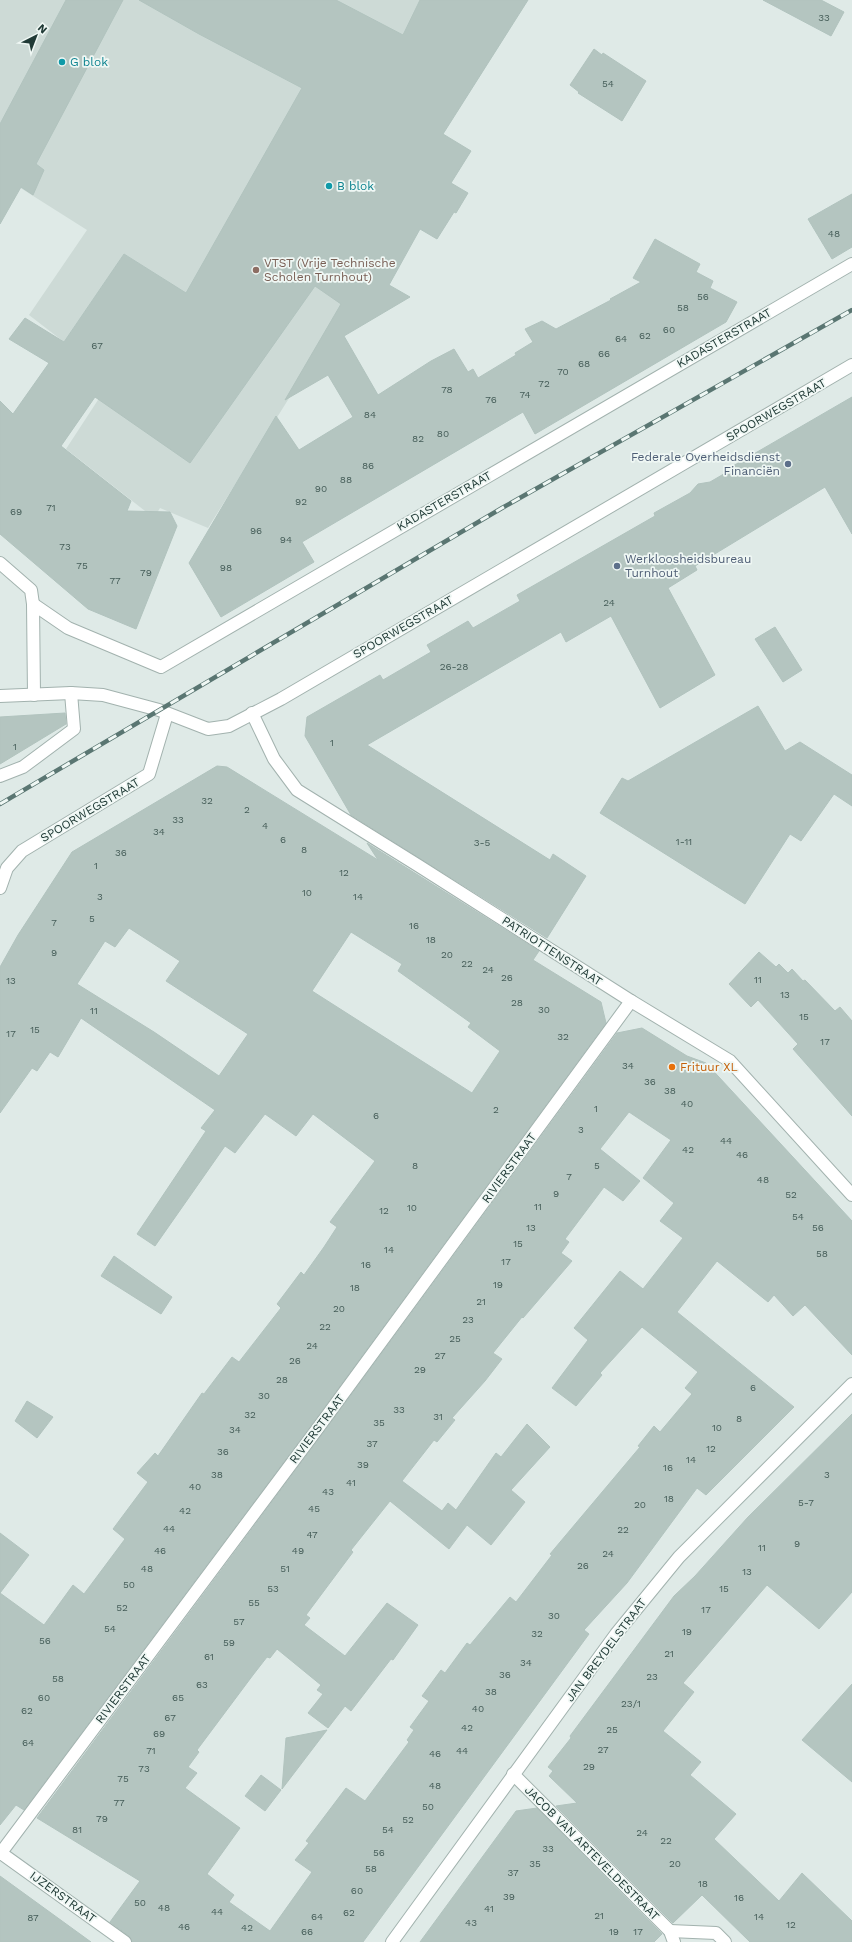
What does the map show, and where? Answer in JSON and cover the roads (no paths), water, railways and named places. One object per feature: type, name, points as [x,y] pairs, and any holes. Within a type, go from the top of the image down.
[{"type":"street","name":"KADASTERSTRAAT","points":[[32,604],[68,628],[161,667],[852,264]]},
{"type":"street","name":"SPOORWEGSTRAAT","points":[[0,888],[7,868],[22,851],[149,774],[167,714],[208,729],[229,726],[301,687],[852,365]]},
{"type":"street","points":[[0,563],[31,590],[34,695]]},
{"type":"street","points":[[0,776],[22,767],[74,729],[70,693]]},
{"type":"street","points":[[0,696],[70,693],[103,695],[167,714]]},
{"type":"street","name":"PATRIOTTENSTRAAT","points":[[252,713],[274,759],[297,790],[631,1001],[730,1061],[852,1195]]},
{"type":"street","name":"RIVIERSTRAAT","points":[[1,1854],[318,1428],[631,1001]]},
{"type":"street","name":"JAN BREYDELSTRAAT","points":[[392,1942],[616,1634],[679,1557],[852,1384]]},
{"type":"street","name":"JACOB VAN ARTEVELDESTRAAT","points":[[514,1774],[672,1936],[716,1933],[725,1942]]},
{"type":"street","name":"IJZERSTRAAT","points":[[1,1854],[125,1942]]},
{"type":"railway","points":[[0,804],[502,508],[852,310]]},
{"type":"place","name":"G blok","points":[[62,62]]},
{"type":"place","name":"B blok","points":[[329,186]]},
{"type":"place","name":"VTST (Vrije Technische Scholen Turnhout)","points":[[256,270]]},
{"type":"place","name":"Federale Overheidsdienst Financiën","points":[[788,464]]},
{"type":"place","name":"Werkloosheidsbureau Turnhout","points":[[617,566]]},
{"type":"place","name":"Frituur XL","points":[[672,1067]]}]
